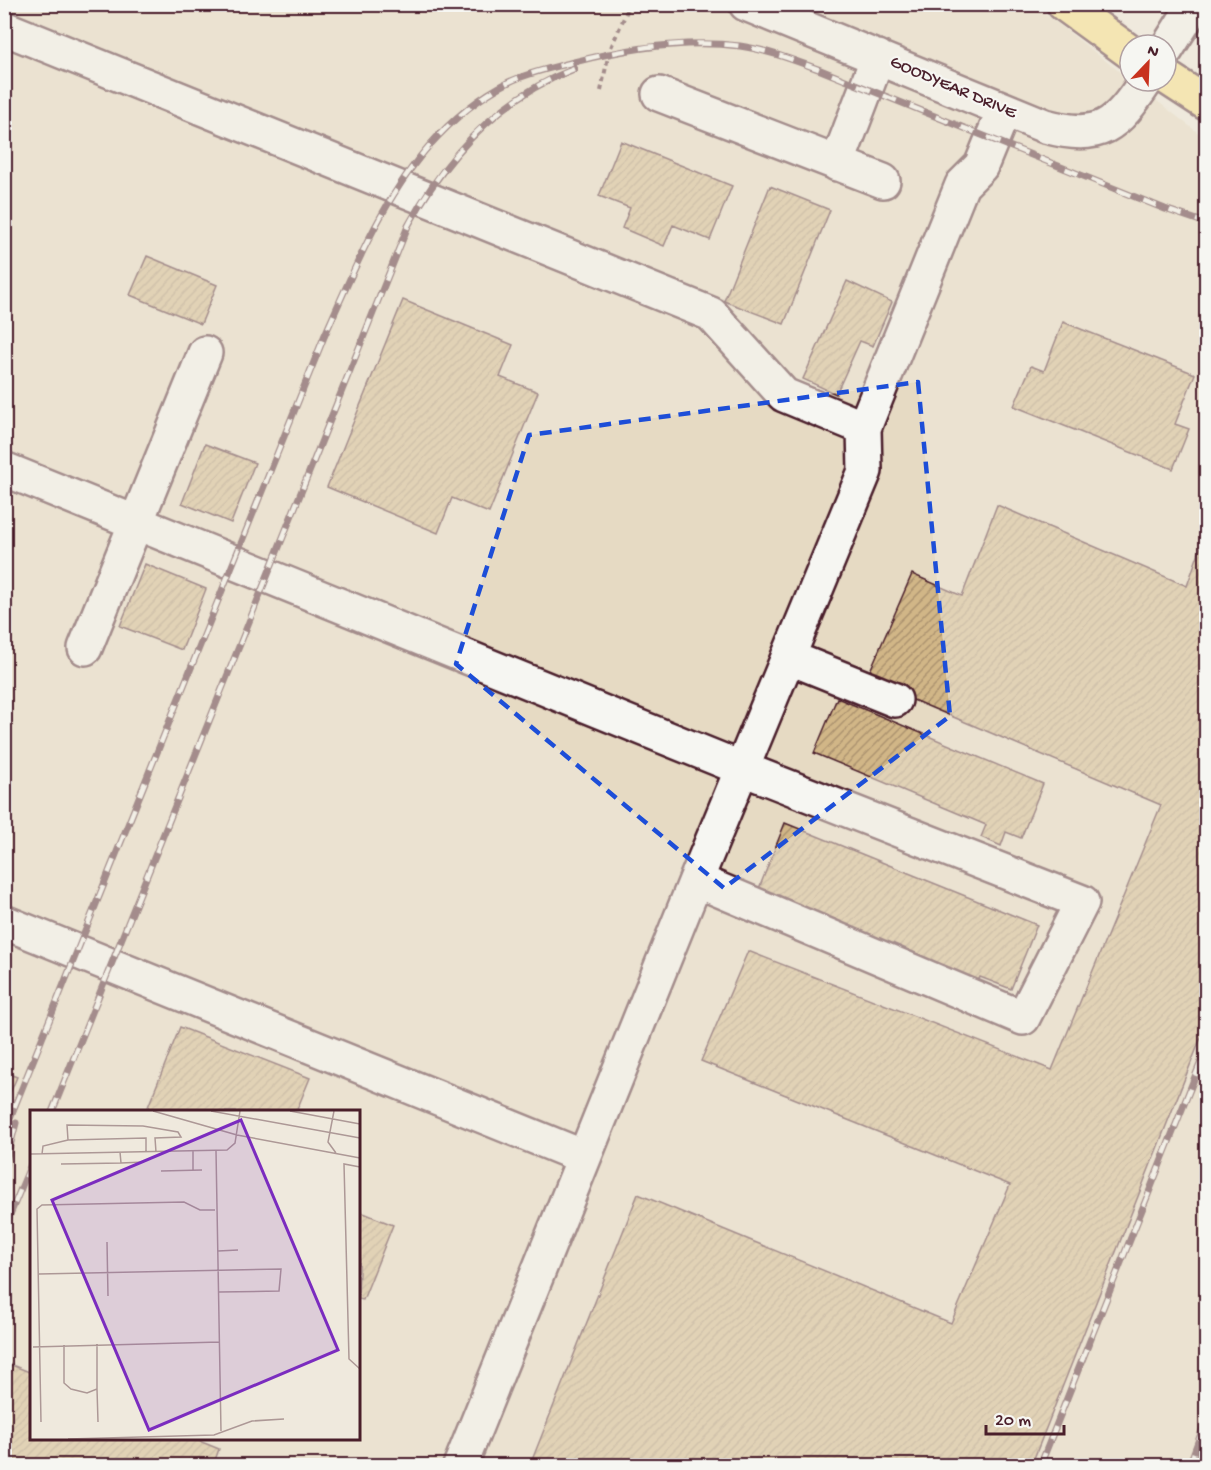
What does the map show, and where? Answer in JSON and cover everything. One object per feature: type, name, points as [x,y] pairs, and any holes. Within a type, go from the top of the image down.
[{"type":"main road","points":[[1064,4],[1118,43]]},
{"type":"main road","points":[[1178,85],[1206,104]]},
{"type":"street","name":"GOODYEAR DRIVE","points":[[746,4],[1004,110],[1069,133],[1108,126],[1125,113],[1138,93]]},
{"type":"street","points":[[1177,33],[1195,4]]},
{"type":"street","points":[[4,28],[711,314],[784,395],[864,428]]},
{"type":"street","points":[[837,165],[878,57]]},
{"type":"street","points":[[659,94],[883,181]]},
{"type":"street","points":[[460,1466],[696,880],[865,471],[864,428],[962,185],[981,166],[1004,110]]},
{"type":"street","points":[[86,648],[205,353]]},
{"type":"street","points":[[4,470],[743,769],[1082,902],[1023,1018],[696,880]]},
{"type":"street","points":[[788,657],[895,700]]},
{"type":"street","points":[[4,922],[584,1156]]},
{"type":"path","points":[[601,91],[609,52],[630,4]]},
{"type":"highlighted area","points":[[918,382],[950,716],[724,888],[456,664],[529,435]]},
{"type":"shaded area","points":[[5,5],[1034,5],[1118,70],[1118,93],[1147,93],[1206,139],[1206,1465],[5,1466]]},
{"type":"building","points":[[621,141],[732,186],[710,240],[673,225],[664,246],[622,228],[630,208],[599,196]]},
{"type":"building","points":[[770,186],[830,210],[784,324],[724,301]]},
{"type":"building","points":[[147,256],[217,285],[201,324],[130,295]]},
{"type":"building","points":[[847,281],[892,302],[873,346],[860,341],[836,394],[803,379]]},
{"type":"building","points":[[403,300],[513,345],[500,377],[538,392],[489,513],[452,498],[438,533],[327,487]]},
{"type":"building","points":[[1063,322],[1195,374],[1175,424],[1189,429],[1173,469],[1014,406],[1031,366],[1044,371]]},
{"type":"building","points":[[205,444],[255,463],[231,523],[182,503]]},
{"type":"building","points":[[997,505],[1187,586],[1206,532],[1206,1025],[1031,1466],[546,1466],[532,1460],[638,1194],[951,1323],[1010,1185],[701,1061],[748,951],[1052,1070],[1161,805],[866,680],[912,574],[962,596]]},
{"type":"building","points":[[145,564],[206,589],[182,650],[120,626]]},
{"type":"building","points":[[837,698],[1043,784],[1021,838],[1006,832],[1001,846],[981,837],[986,825],[814,753]]},
{"type":"building","points":[[785,823],[1037,925],[1011,989],[980,977],[977,985],[756,896]]},
{"type":"building","points":[[180,1027],[310,1078],[297,1110],[147,1110]]},
{"type":"building","points":[[4,1072],[17,1077],[4,1107]]},
{"type":"building","points":[[361,1212],[393,1225],[363,1300],[360,1299]]},
{"type":"building","points":[[4,1362],[30,1372],[30,1440],[197,1440],[219,1449],[213,1466],[21,1466],[4,1459]]},
{"type":"railway","points":[[4,1133],[324,337],[346,288],[369,238],[411,168],[455,119],[476,103],[509,82],[541,70],[615,53],[677,44],[740,46],[818,69],[1165,209],[1206,223]]},
{"type":"railway","points":[[53,1110],[408,226],[439,176],[477,132],[521,96],[574,69]]},
{"type":"railway","points":[[1040,1466],[1206,1049]]},
{"type":"railway","points":[[4,1169],[16,1123]]},
{"type":"railway","points":[[4,1229],[30,1167]]},
{"type":"railway","points":[[1189,1466],[1206,1420]]}]
